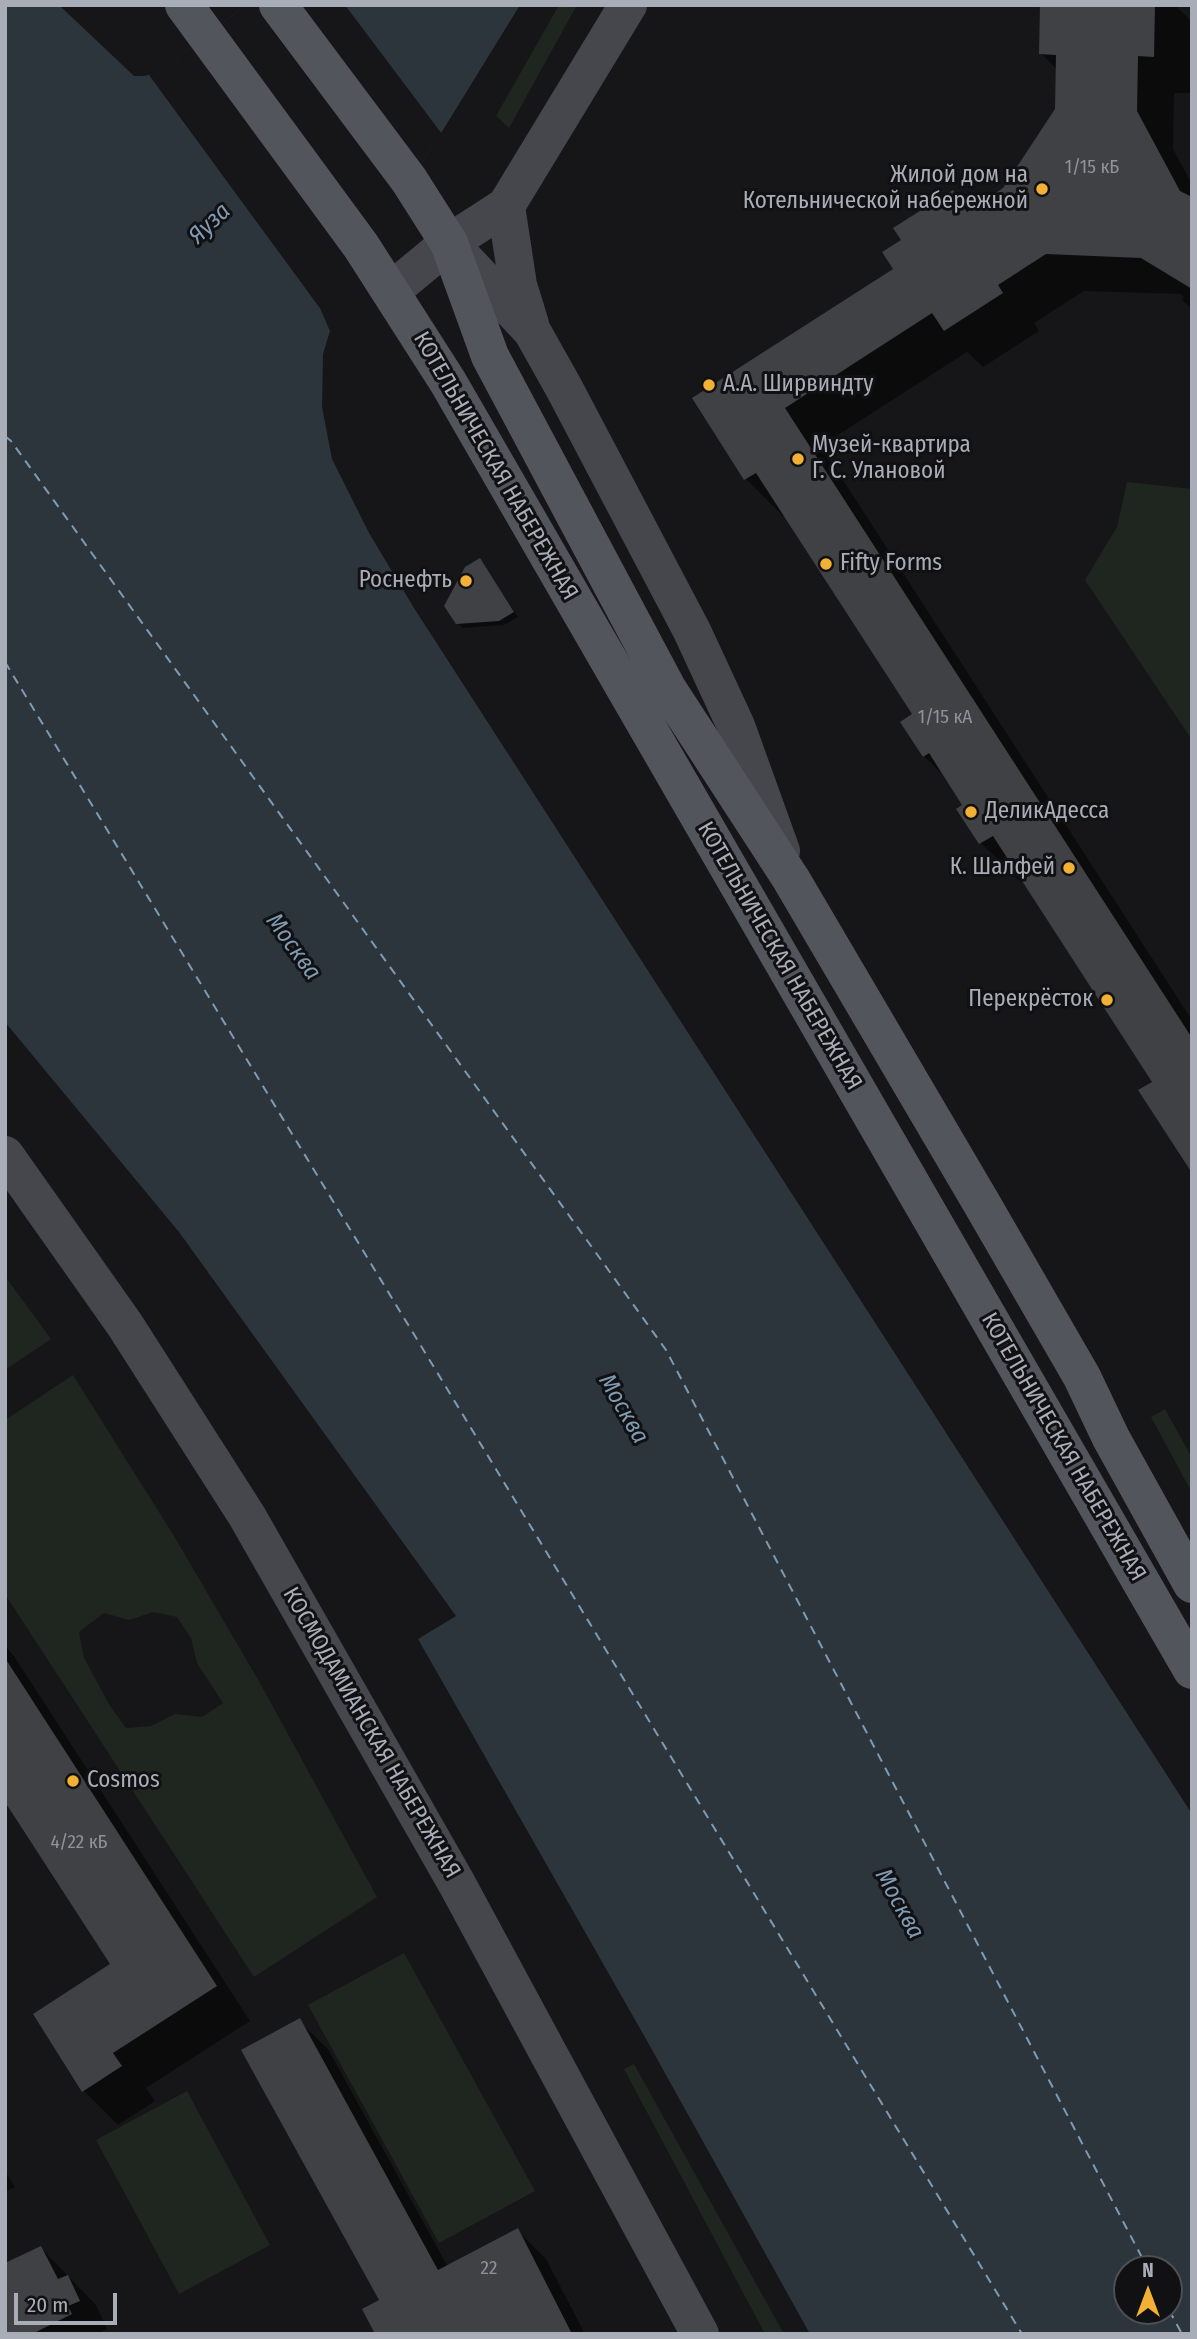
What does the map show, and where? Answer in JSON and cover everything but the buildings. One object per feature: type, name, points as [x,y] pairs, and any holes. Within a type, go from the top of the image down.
[{"type":"main road","name":"КОТЕЛЬНИЧЕСКАЯ НАБЕРЕЖНАЯ","points":[[278,5],[409,180],[449,243],[490,356],[667,688],[791,879],[1082,1377],[1111,1438],[1192,1584]]},
{"type":"main road","points":[[391,291],[449,243],[506,206],[628,5]]},
{"type":"main road","name":"КОТЕЛЬНИЧЕСКАЯ НАБЕРЕЖНАЯ","points":[[195,20],[361,246],[448,382],[1192,1670]]},
{"type":"main road","points":[[506,206],[518,285],[532,331],[692,631],[736,726],[791,879]]},
{"type":"main road","points":[[449,243],[532,331]]},
{"type":"main road","name":"КОСМОДАМИАНСКАЯ НАБЕРЕЖНАЯ","points":[[5,1156],[125,1325],[247,1516],[457,1884],[700,2334]]},
{"type":"shaded area","points":[[559,5],[577,5],[509,128],[496,116]]},
{"type":"shaded area","points":[[1127,482],[1192,489],[1192,740],[1085,580],[1117,527]]},
{"type":"shaded area","points":[[5,1276],[51,1339],[5,1370]]},
{"type":"shaded area","points":[[73,1375],[174,1536],[260,1683],[377,1897],[254,1977],[5,1594],[5,1420]],"holes":[[[153,1612],[177,1617],[191,1638],[197,1663],[223,1703],[202,1717],[175,1714],[151,1726],[126,1728],[110,1706],[84,1658],[79,1632],[104,1613],[129,1620]]]},
{"type":"shaded area","points":[[1165,1409],[1192,1458],[1192,1493],[1151,1417]]},
{"type":"shaded area","points":[[404,1953],[535,2191],[439,2243],[308,2005]]},
{"type":"shaded area","points":[[634,2064],[784,2334],[765,2334],[624,2069]]},
{"type":"shaded area","points":[[187,2091],[270,2245],[179,2294],[96,2140]]},
{"type":"water","points":[[5,5],[59,5],[134,76],[144,76],[155,73],[173,61],[246,5],[520,5],[430,151],[319,306],[330,331],[323,354],[322,407],[332,459],[369,533],[414,608],[1192,1814],[1192,2334],[810,2334],[418,1639],[456,1616],[179,1232],[5,1022]]},
{"type":"pier","points":[[246,5],[345,5],[442,134],[319,307],[149,75],[173,61]]},
{"type":"ferry route","points":[[5,436],[666,1350],[1141,2255]]},
{"type":"ferry route","points":[[5,662],[1022,2334]]},
{"type":"ferry route","points":[[1177,2325],[1182,2334]]},
{"type":"place","name":"Жилой дом на Котельнической набережной","points":[[1042,189]]},
{"type":"place","name":"А.А. Ширвиндту","points":[[709,385]]},
{"type":"place","name":"Музей-квартира Г. С. Улановой","points":[[798,459]]},
{"type":"place","name":"Fifty Forms","points":[[826,564]]},
{"type":"place","name":"Роснефть","points":[[466,581]]},
{"type":"place","name":"ДеликАдесса","points":[[971,812]]},
{"type":"place","name":"К. Шалфей","points":[[1069,868]]},
{"type":"place","name":"Перекрёсток","points":[[1107,1000]]},
{"type":"place","name":"Cosmos","points":[[73,1781]]},
{"type":"water label","name":"Яуза","points":[[210,224]]},
{"type":"water label","name":"Москва","points":[[293,947]]},
{"type":"water label","name":"Москва","points":[[623,1409]]},
{"type":"water label","name":"Москва","points":[[899,1904]]}]
